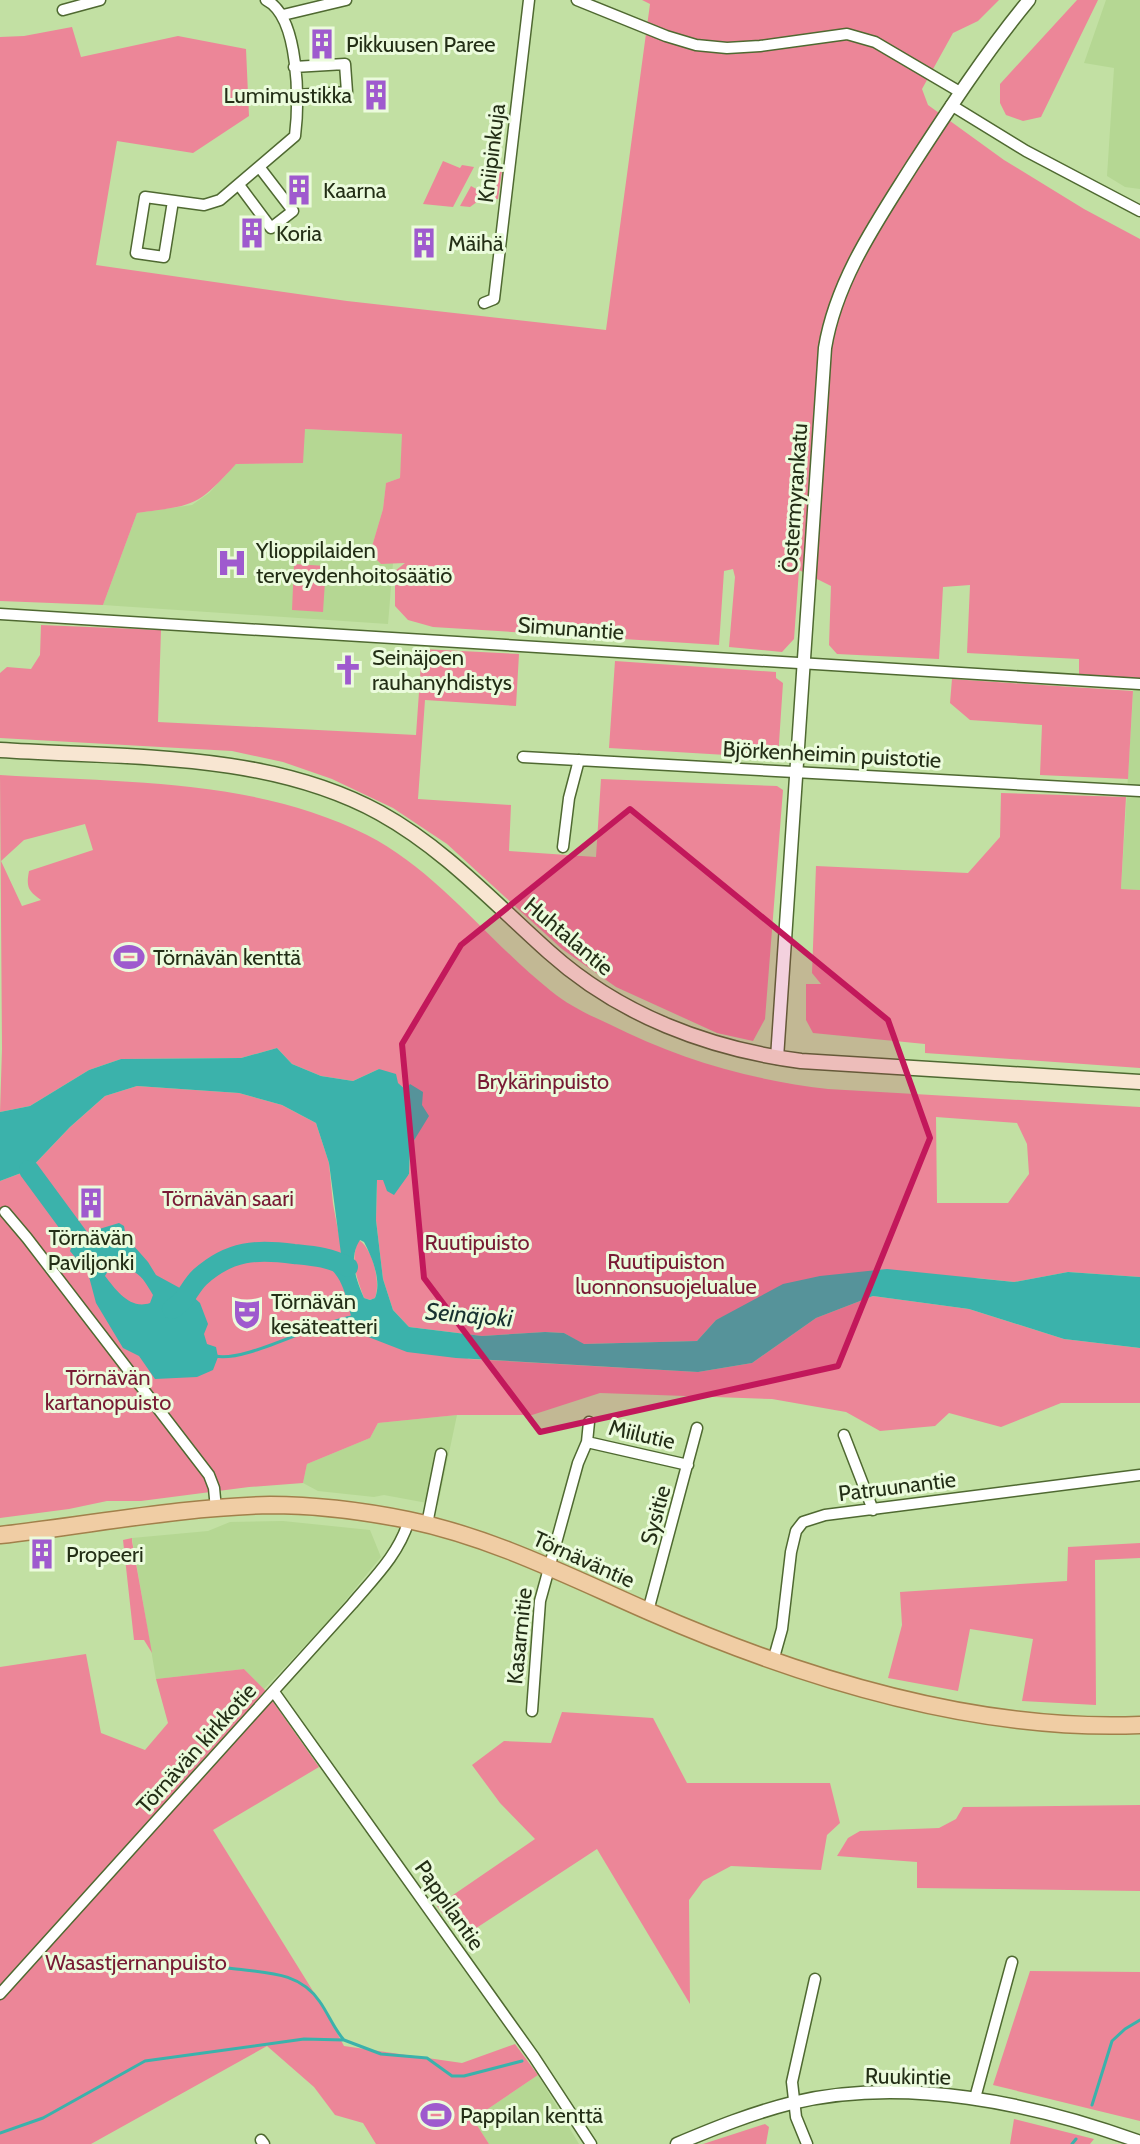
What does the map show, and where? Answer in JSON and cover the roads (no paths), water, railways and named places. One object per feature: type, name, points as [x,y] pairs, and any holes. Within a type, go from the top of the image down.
[{"type":"main road","name":"Huhtalantie","points":[[0,750],[212,763],[290,778],[343,795],[379,813],[444,855],[550,953],[609,997],[677,1030],[721,1045],[777,1058],[1140,1082]]},
{"type":"main road","name":"Törnäväntie","points":[[0,1535],[269,1505],[409,1520],[480,1540],[549,1566],[648,1611],[773,1661],[835,1681],[956,1709],[1070,1724],[1140,1725]]},
{"type":"street","points":[[63,10],[100,0]]},
{"type":"street","points":[[173,201],[164,257],[136,253],[145,197],[204,205],[220,200],[295,136],[292,44],[283,15],[266,0]]},
{"type":"street","points":[[283,15],[346,0]]},
{"type":"street","name":"Kniipinkuja","points":[[484,303],[494,299],[529,0]]},
{"type":"street","points":[[577,0],[696,45],[749,47],[847,34],[875,42],[960,92]]},
{"type":"street","name":"Östermyrankatu","points":[[777,1058],[802,664],[825,348],[830,320],[839,292],[878,220],[951,105],[1029,0]]},
{"type":"street","points":[[294,67],[345,64],[347,92],[295,95]]},
{"type":"street","points":[[951,105],[1088,186],[1140,211]]},
{"type":"street","points":[[239,185],[271,228],[293,211],[260,168]]},
{"type":"street","name":"Simunantie","points":[[0,614],[1140,684]]},
{"type":"street","name":"Björkenheimin puistotie","points":[[523,757],[1140,791]]},
{"type":"street","points":[[563,847],[569,798],[579,760]]},
{"type":"street","points":[[5,1212],[209,1475],[216,1509]]},
{"type":"street","name":"Kasarmitie","points":[[532,1711],[540,1601],[576,1470],[587,1442],[589,1422]]},
{"type":"street","name":"Sysitie","points":[[648,1611],[697,1428]]},
{"type":"street","points":[[844,1435],[873,1510]]},
{"type":"street","name":"Miilutie","points":[[587,1442],[688,1465]]},
{"type":"street","points":[[427,1524],[441,1454]]},
{"type":"street","name":"Patruunantie","points":[[773,1661],[782,1629],[791,1552],[796,1531],[803,1522],[815,1517],[1140,1475]]},
{"type":"street","name":"Törnävän kirkkotie","points":[[0,1994],[274,1692],[395,1553],[409,1520]]},
{"type":"street","name":"Pappilantie","points":[[274,1692],[534,2057],[591,2144]]},
{"type":"street","points":[[975,2098],[1012,1962]]},
{"type":"street","points":[[807,2144],[796,2117],[792,2082],[815,1979]]},
{"type":"street","name":"Ruukintie","points":[[677,2144],[737,2119],[794,2103],[873,2093],[912,2092],[975,2098],[1140,2142]]},
{"type":"water","points":[[277,1048],[292,1064],[321,1076],[353,1081],[379,1069],[396,1074],[398,1083],[406,1090],[410,1084],[423,1092],[422,1105],[429,1116],[410,1147],[409,1174],[394,1195],[387,1191],[383,1180],[377,1180],[376,1220],[383,1279],[393,1310],[409,1327],[482,1336],[564,1333],[584,1344],[697,1341],[716,1320],[783,1284],[820,1276],[887,1269],[1014,1282],[1068,1272],[1140,1277],[1140,1348],[1064,1339],[969,1309],[873,1296],[816,1318],[752,1363],[698,1372],[456,1358],[407,1352],[358,1333],[341,1283],[330,1268],[332,1259],[341,1254],[329,1163],[316,1123],[282,1105],[239,1093],[137,1086],[105,1096],[29,1170],[0,1181],[0,1112],[30,1106],[89,1070],[121,1059],[241,1058]],"holes":[[[360,1240],[364,1242],[377,1277],[375,1298],[370,1300],[364,1298],[354,1269],[356,1247]]]},
{"type":"water","points":[[119,1223],[124,1226],[126,1237],[156,1275],[189,1293],[200,1303],[208,1324],[204,1334],[207,1344],[216,1347],[218,1357],[213,1370],[197,1377],[155,1379],[139,1356],[123,1348],[96,1303],[88,1273],[70,1251],[76,1236]],"holes":[[[124,1268],[135,1272],[146,1284],[153,1295],[150,1303],[130,1301],[105,1276],[109,1269]]]},
{"type":"waterway","points":[[29,1170],[93,1257]]},
{"type":"waterway","points":[[172,1309],[211,1268],[244,1254],[308,1255],[348,1267]]},
{"type":"waterway","points":[[215,1356],[244,1354],[352,1317]]},
{"type":"waterway","points":[[228,1968],[279,1975],[302,1984],[320,2002],[344,2040]]},
{"type":"waterway","points":[[1092,2105],[1112,2041],[1140,2020]]},
{"type":"waterway","points":[[0,2133],[43,2118],[145,2061],[304,2039],[344,2040],[381,2054],[427,2058],[452,2076],[464,2076],[522,2061]]},
{"type":"waterway","points":[[1072,2144],[1076,2139]]},
{"type":"place","name":"Pikkuusen Paree","points":[[322,44]]},
{"type":"place","name":"Lumimustikka","points":[[376,95]]},
{"type":"place","name":"Kaarna","points":[[299,190]]},
{"type":"place","name":"Koria","points":[[252,233]]},
{"type":"place","name":"Mäihä","points":[[424,243]]},
{"type":"place","name":"Ylioppilaiden terveydenhoitosäätiö","points":[[232,563]]},
{"type":"place","name":"Seinäjoen rauhanyhdistys","points":[[348,670]]},
{"type":"place","name":"Törnävän kenttä","points":[[129,957]]},
{"type":"place","name":"Törnävän Paviljonki","points":[[91,1203]]},
{"type":"place","name":"Törnävän kesäteatteri","points":[[247,1314]]},
{"type":"place","name":"Propeeri","points":[[42,1554]]},
{"type":"place","name":"Pappilan kenttä","points":[[436,2115]]},
{"type":"park label","name":"Brykärinpuisto","points":[[543,1081]]},
{"type":"park label","name":"Törnävän saari","points":[[228,1198]]},
{"type":"park label","name":"Ruutipuisto","points":[[477,1242]]},
{"type":"park label","name":"Ruutipuiston luonnonsuojelualue","points":[[666,1274]]},
{"type":"park label","name":"Törnävän kartanopuisto","points":[[108,1390]]},
{"type":"park label","name":"Wasastjernanpuisto","points":[[136,1962]]},
{"type":"water label","name":"Seinäjoki","points":[[469,1315]]}]
